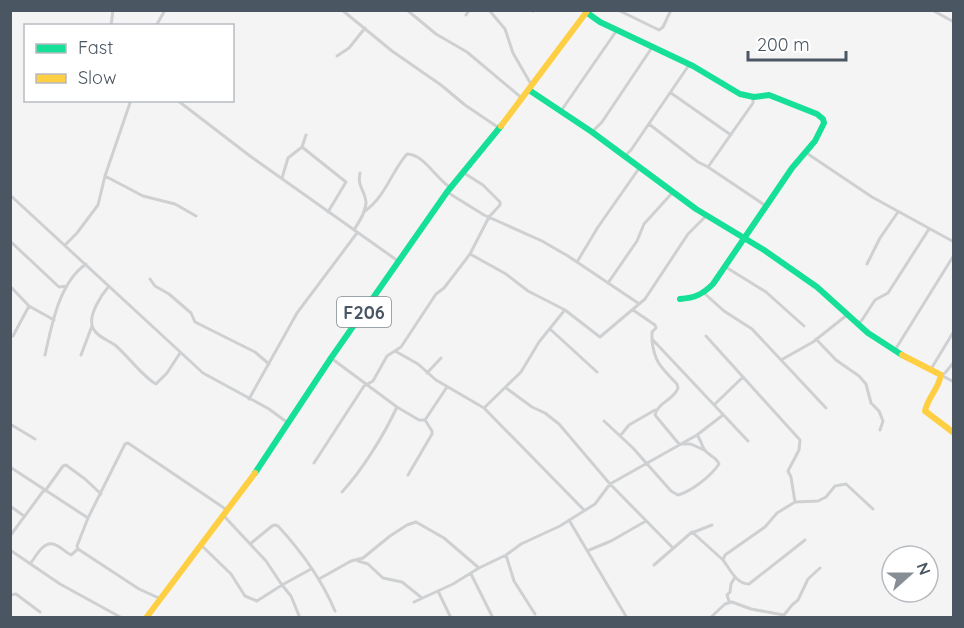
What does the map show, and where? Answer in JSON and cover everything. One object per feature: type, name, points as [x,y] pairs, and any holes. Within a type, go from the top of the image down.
[{"type":"street","points":[[157,24],[165,10]]},
{"type":"street","points":[[342,10],[392,51],[500,129]]},
{"type":"street","points":[[407,10],[436,34],[467,52],[523,99]]},
{"type":"street","points":[[466,15],[469,10]]},
{"type":"street","points":[[489,10],[505,29],[513,53],[531,88],[696,209],[743,237],[831,296],[857,325],[954,382]]},
{"type":"street","points":[[618,10],[659,30],[663,27],[671,10]]},
{"type":"street","points":[[932,10],[954,22]]},
{"type":"street","points":[[587,11],[600,22],[690,64],[740,94],[769,95],[817,114],[825,123],[766,206],[752,230],[743,237],[714,284],[693,299],[680,299]]},
{"type":"street","name":"F206","points":[[146,618],[225,512],[449,190],[500,129],[587,11]]},
{"type":"street","points":[[337,56],[349,48],[365,28]]},
{"type":"street","points":[[561,111],[617,30]]},
{"type":"street","points":[[592,132],[602,122],[653,46]]},
{"type":"street","points":[[625,156],[690,64]]},
{"type":"street","points":[[671,93],[731,135]]},
{"type":"street","points":[[708,167],[753,103],[754,96]]},
{"type":"street","points":[[66,244],[98,205],[105,176],[130,102]]},
{"type":"street","points":[[180,102],[250,156],[398,261]]},
{"type":"street","points":[[649,124],[698,162],[766,206]]},
{"type":"street","points":[[282,178],[288,158],[302,147],[306,135]]},
{"type":"street","points":[[302,147],[346,182],[328,212]]},
{"type":"street","points":[[806,152],[872,197],[954,242]]},
{"type":"street","points":[[248,399],[297,314],[356,231],[365,211],[388,186],[407,154],[415,156],[449,190],[489,218],[542,241],[578,262],[638,303]]},
{"type":"street","points":[[578,262],[598,227],[640,167]]},
{"type":"street","points":[[314,463],[364,386],[374,381],[387,356],[401,347],[412,333],[436,294],[444,288],[470,254],[489,218],[500,205],[500,202],[483,185],[463,172]]},
{"type":"street","points":[[360,173],[358,182],[364,195],[365,211]]},
{"type":"street","points":[[105,176],[143,196],[175,204],[196,216]]},
{"type":"street","points":[[608,283],[637,242],[644,224],[673,192]]},
{"type":"street","points":[[10,195],[211,379],[269,409],[288,423]]},
{"type":"street","points":[[867,264],[880,238],[898,212]]},
{"type":"street","points":[[470,254],[506,274],[528,291],[564,310],[600,337],[645,298],[688,234],[707,215]]},
{"type":"street","points":[[857,325],[875,300],[888,293],[929,229]]},
{"type":"street","points":[[10,241],[59,286],[67,286]]},
{"type":"street","points":[[896,350],[954,255]]},
{"type":"street","points":[[45,355],[54,320],[67,286],[72,276],[86,264]]},
{"type":"street","points":[[724,266],[776,300],[804,326]]},
{"type":"street","points":[[150,279],[155,286],[169,294],[191,313],[195,322],[255,352],[269,364]]},
{"type":"street","points":[[10,286],[29,306],[54,320]]},
{"type":"street","points":[[81,355],[98,301],[110,286]]},
{"type":"street","points":[[704,293],[732,317],[752,329],[826,408]]},
{"type":"street","points":[[13,336],[29,306]]},
{"type":"street","points":[[484,408],[521,372],[564,310]]},
{"type":"street","points":[[620,436],[629,425],[656,410],[673,396],[678,388],[654,356],[652,332],[656,328],[655,325],[633,310]]},
{"type":"street","points":[[781,360],[816,339],[847,315]]},
{"type":"street","points":[[92,326],[98,334],[119,349],[156,384],[181,353]]},
{"type":"street","points":[[550,328],[597,372]]},
{"type":"street","points":[[931,369],[954,331]]},
{"type":"street","points":[[706,336],[800,440],[799,450],[788,471],[795,502]]},
{"type":"street","points":[[652,339],[748,441]]},
{"type":"street","points":[[816,339],[836,360],[859,376],[866,384],[871,403],[879,411],[883,421],[880,430]]},
{"type":"street","points":[[395,351],[418,364],[427,374],[447,387],[484,408],[584,510]]},
{"type":"street","points":[[331,358],[397,407],[419,420],[425,420]]},
{"type":"street","points":[[427,374],[441,358]]},
{"type":"street","points":[[954,362],[941,375],[937,391],[927,402],[925,411],[954,433]]},
{"type":"street","points":[[715,404],[743,377]]},
{"type":"street","points":[[425,420],[447,387]]},
{"type":"street","points":[[506,388],[559,424],[610,484],[672,547]]},
{"type":"street","points":[[342,492],[353,480],[391,421],[397,407]]},
{"type":"street","points":[[604,421],[671,491],[678,495],[684,494],[712,473],[719,464],[718,460],[691,444],[680,444],[655,415],[656,410]]},
{"type":"street","points":[[414,602],[471,574],[595,504],[610,484],[696,435],[723,415]]},
{"type":"street","points":[[408,475],[432,434],[425,420]]},
{"type":"street","points":[[10,424],[35,439]]},
{"type":"street","points":[[696,435],[701,440],[704,450]]},
{"type":"street","points":[[30,564],[44,546],[49,544],[71,555],[78,549],[77,546],[88,518],[125,444],[128,443],[174,472],[225,512],[266,561],[291,596],[300,618]]},
{"type":"street","points":[[10,536],[63,466],[66,465],[85,479],[101,494]]},
{"type":"street","points":[[10,467],[88,518]]},
{"type":"street","points":[[723,560],[725,555],[765,527],[777,513],[795,502],[818,501],[826,497],[835,486],[846,484],[873,509]]},
{"type":"street","points":[[10,507],[24,516]]},
{"type":"street","points":[[568,520],[627,618]]},
{"type":"street","points":[[587,551],[611,541],[646,521]]},
{"type":"street","points":[[319,579],[351,561],[363,558],[407,525],[416,522],[444,538],[479,568]]},
{"type":"street","points":[[250,544],[274,525],[296,547],[319,579],[335,611]]},
{"type":"street","points":[[654,565],[692,532],[712,525]]},
{"type":"street","points":[[692,532],[723,560],[735,577],[744,584],[749,584],[805,540]]},
{"type":"street","points":[[201,544],[231,574],[250,600],[257,601],[311,569]]},
{"type":"street","points":[[78,549],[145,592],[161,599]]},
{"type":"street","points":[[10,550],[70,590],[122,618]]},
{"type":"street","points":[[506,555],[514,581],[535,614]]},
{"type":"street","points":[[351,561],[363,562],[383,579],[402,582],[422,598]]},
{"type":"street","points":[[728,602],[784,616],[792,604],[798,600],[808,579],[820,568]]},
{"type":"street","points":[[471,574],[494,618]]},
{"type":"street","points":[[728,602],[727,595],[735,577]]},
{"type":"street","points":[[438,591],[451,618]]},
{"type":"street","points":[[10,595],[16,594],[40,612]]},
{"type":"street","points":[[710,618],[728,602]]},
{"type":"traffic: fast","points":[[586,12],[600,22],[693,66],[740,94],[754,97],[769,95],[817,114],[823,119],[824,123],[815,141],[792,168],[713,284],[698,295],[680,299]]},
{"type":"traffic: fast","points":[[529,90],[592,132],[696,209],[764,250],[817,287],[868,333],[902,355]]},
{"type":"traffic: fast","points":[[255,473],[331,358],[447,192],[501,126]]},
{"type":"traffic: slow","points":[[501,126],[588,10]]},
{"type":"traffic: slow","points":[[902,355],[941,375],[925,411],[954,433]]},
{"type":"traffic: slow","points":[[146,618],[255,473]]}]
